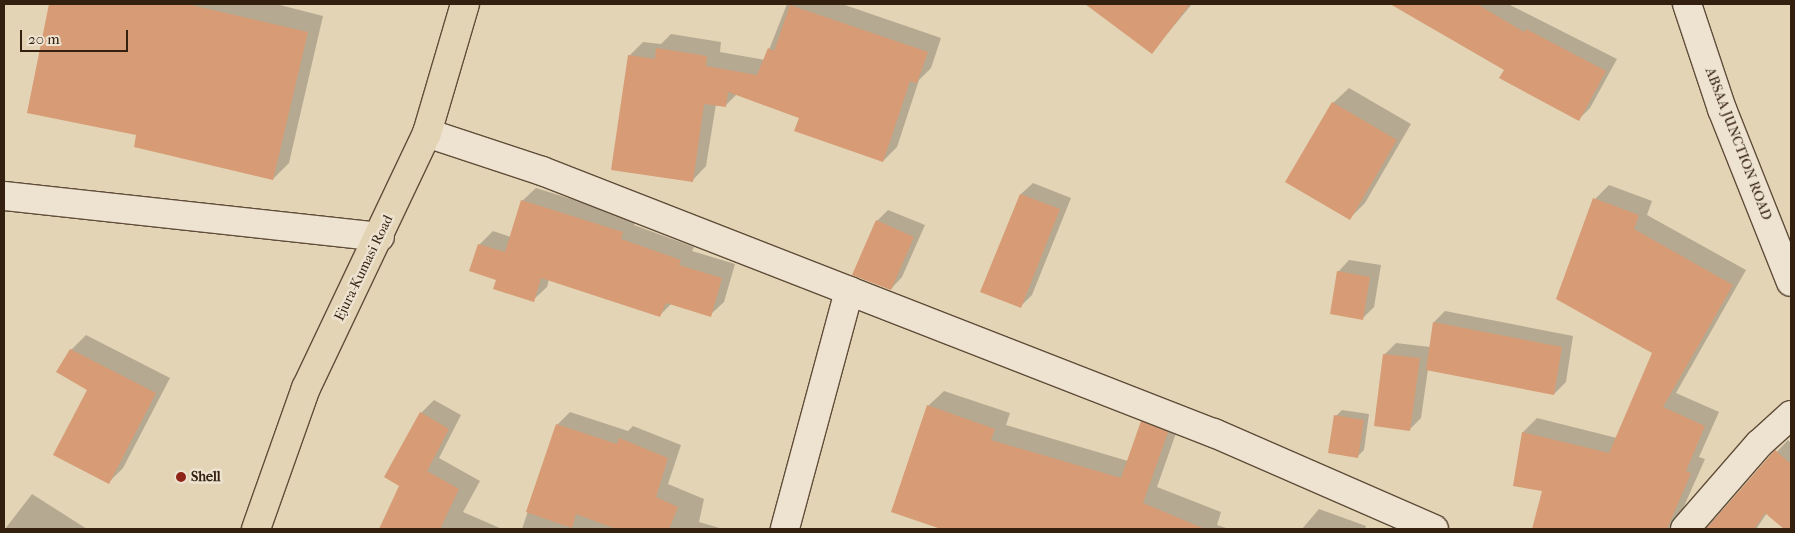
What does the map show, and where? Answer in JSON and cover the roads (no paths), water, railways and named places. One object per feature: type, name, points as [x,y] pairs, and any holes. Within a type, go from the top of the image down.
[{"type":"main road","name":"Ejura-Kumasi Road","points":[[256,529],[306,388],[380,237],[427,133],[465,4]]},
{"type":"street","name":"ABSAA JUNCTION ROAD","points":[[1687,4],[1722,109],[1791,282]]},
{"type":"street","points":[[427,133],[542,171],[1214,432],[1434,529]]},
{"type":"street","points":[[4,196],[380,237]]},
{"type":"street","points":[[785,529],[849,291]]},
{"type":"street","points":[[1685,529],[1748,455],[1791,415]]},
{"type":"place","name":"Shell","points":[[181,477]]}]
